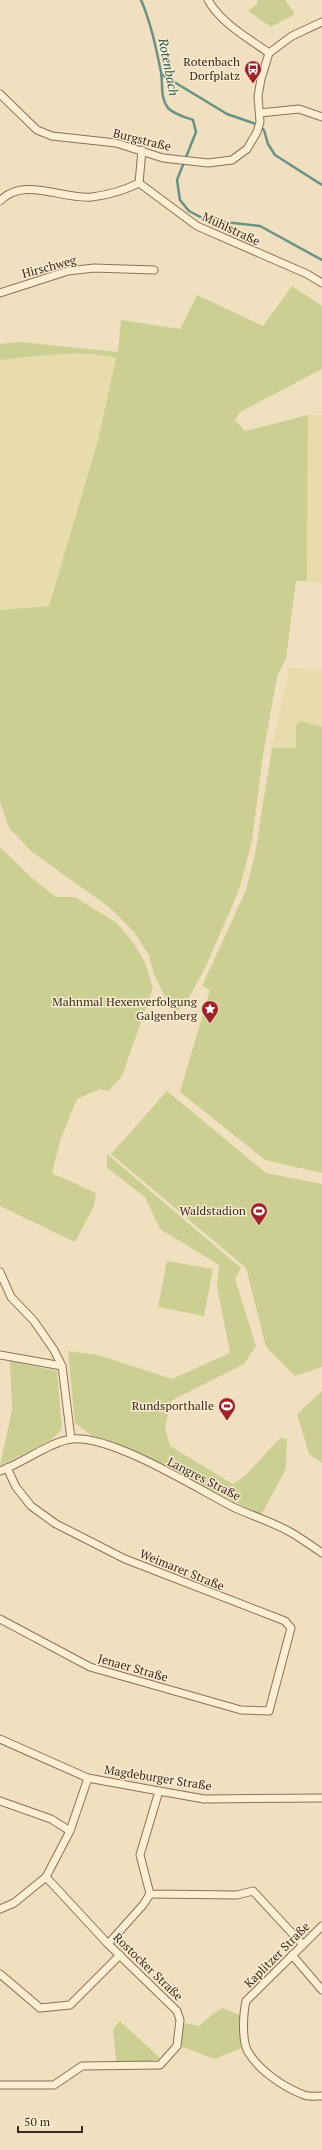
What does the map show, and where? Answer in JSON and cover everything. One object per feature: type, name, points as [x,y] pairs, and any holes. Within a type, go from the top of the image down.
[{"type":"street","points":[[208,0],[213,10],[231,26],[269,54],[292,36],[322,22]]},
{"type":"street","name":"Burgstraße","points":[[0,94],[37,130],[52,136],[116,143],[142,150],[163,158],[177,160],[208,163],[232,160],[247,149],[257,132],[260,122],[258,96],[261,79],[269,54]]},
{"type":"street","points":[[260,113],[299,109],[322,117]]},
{"type":"street","points":[[0,201],[5,196],[15,191],[42,190],[71,197],[92,197],[126,189],[139,183],[142,150]]},
{"type":"street","name":"Mühlstraße","points":[[139,183],[197,226],[307,274],[322,283]]},
{"type":"street","name":"Hirschweg","points":[[0,293],[68,271],[94,268],[154,270]]},
{"type":"street","points":[[0,1272],[11,1297],[34,1321],[54,1350],[62,1366],[72,1439],[54,1445],[4,1469]]},
{"type":"street","points":[[0,1355],[62,1366]]},
{"type":"street","name":"Langres Straße","points":[[72,1439],[87,1439],[104,1443],[148,1463],[234,1507],[291,1532],[322,1553]]},
{"type":"street","name":"Weimarer Straße","points":[[4,1469],[31,1506],[56,1524],[126,1560],[285,1621],[291,1628],[270,1712]]},
{"type":"street","name":"Jenaer Straße","points":[[0,1619],[90,1667],[241,1710],[270,1712]]},
{"type":"street","name":"Magdeburger Straße","points":[[0,1739],[88,1778],[158,1791],[204,1799],[322,1798]]},
{"type":"street","points":[[0,1909],[14,1903],[46,1877],[70,1831],[88,1778]]},
{"type":"street","points":[[108,1944],[143,1905],[150,1894],[140,1855],[158,1791]]},
{"type":"street","points":[[0,1801],[50,1819],[70,1831]]},
{"type":"street","name":"Rostocker Straße","points":[[0,2085],[54,2085],[82,2066],[160,2065],[177,2046],[180,2020],[177,2011],[108,1944],[46,1877]]},
{"type":"street","points":[[150,1894],[237,1895],[254,1891],[303,1945]]},
{"type":"street","name":"Kaplitzer Straße","points":[[322,1926],[246,2002],[243,2014],[247,2048],[255,2061],[272,2078],[305,2096],[322,2096]]},
{"type":"street","points":[[0,1974],[40,2008],[70,2005],[120,1955]]},
{"type":"street","points":[[292,1955],[322,1990]]},
{"type":"shaded area","points":[[52,355],[103,355],[116,357],[98,440],[49,606],[0,610],[0,360]]},
{"type":"shaded area","points":[[308,415],[322,415],[322,583],[307,581]]},
{"type":"shaded area","points":[[289,668],[322,670],[322,727],[296,725],[297,748],[272,748]]},
{"type":"green space","points":[[257,0],[285,0],[295,14],[271,27],[248,11],[258,3]]},
{"type":"green space","points":[[292,286],[322,306],[322,369],[240,412],[235,420],[245,431],[308,415],[307,581],[296,581],[286,658],[277,677],[263,755],[252,841],[239,890],[206,966],[186,1003],[178,1011],[170,1008],[153,972],[149,955],[134,932],[109,907],[32,852],[9,828],[0,802],[0,610],[49,606],[98,440],[116,358],[103,355],[74,354],[0,360],[0,344],[20,342],[118,352],[121,320],[180,329],[197,295],[263,326]]},
{"type":"green space","points":[[301,721],[322,727],[322,1173],[265,1160],[180,1092],[210,990],[202,986],[246,890],[255,854],[272,748],[296,748],[296,725]]},
{"type":"green space","points":[[0,847],[32,878],[56,897],[75,897],[117,923],[133,942],[145,962],[153,988],[122,1076],[108,1091],[100,1089],[77,1099],[60,1141],[52,1173],[96,1193],[94,1206],[75,1242],[0,1206]]},
{"type":"green space","name":"Waldstadion","points":[[167,1091],[266,1173],[322,1184],[322,1367],[295,1376],[266,1347],[246,1268],[111,1154]]},
{"type":"green space","points":[[107,1154],[241,1268],[235,1279],[256,1346],[244,1364],[171,1401],[165,1428],[170,1446],[233,1484],[245,1476],[280,1438],[287,1439],[286,1469],[261,1515],[136,1452],[91,1435],[75,1423],[68,1351],[98,1355],[172,1379],[230,1353],[217,1286],[219,1265],[160,1229],[145,1197],[107,1168]]},
{"type":"green space","points":[[167,1261],[213,1269],[204,1316],[158,1307]]},
{"type":"green space","points":[[10,1361],[57,1371],[62,1429],[51,1440],[0,1466],[12,1410]]},
{"type":"green space","points":[[322,1391],[322,1463],[309,1454],[297,1414]]},
{"type":"green space","points":[[223,2008],[241,2016],[244,2047],[215,2059],[180,2046],[184,2023],[199,2026],[214,2013]]},
{"type":"green space","points":[[120,2021],[161,2059],[146,2062],[116,2061],[113,2029]]},
{"type":"waterway","name":"Rotenbach","points":[[141,0],[148,18],[155,45],[161,72],[165,104],[168,108],[180,116],[193,120],[196,132],[177,180],[180,200],[189,211],[206,220],[260,226],[322,260]]},
{"type":"waterway","points":[[161,74],[227,114],[253,123],[264,130],[268,144],[275,155],[322,185]]},
{"type":"place","name":"Rotenbach Dorfplatz","points":[[253,84]]},
{"type":"place","name":"Mahnmal Hexenverfolgung Galgenberg","points":[[210,1024]]},
{"type":"place","name":"Waldstadion","points":[[259,1226]]},
{"type":"place","name":"Rundsporthalle","points":[[227,1421]]}]
